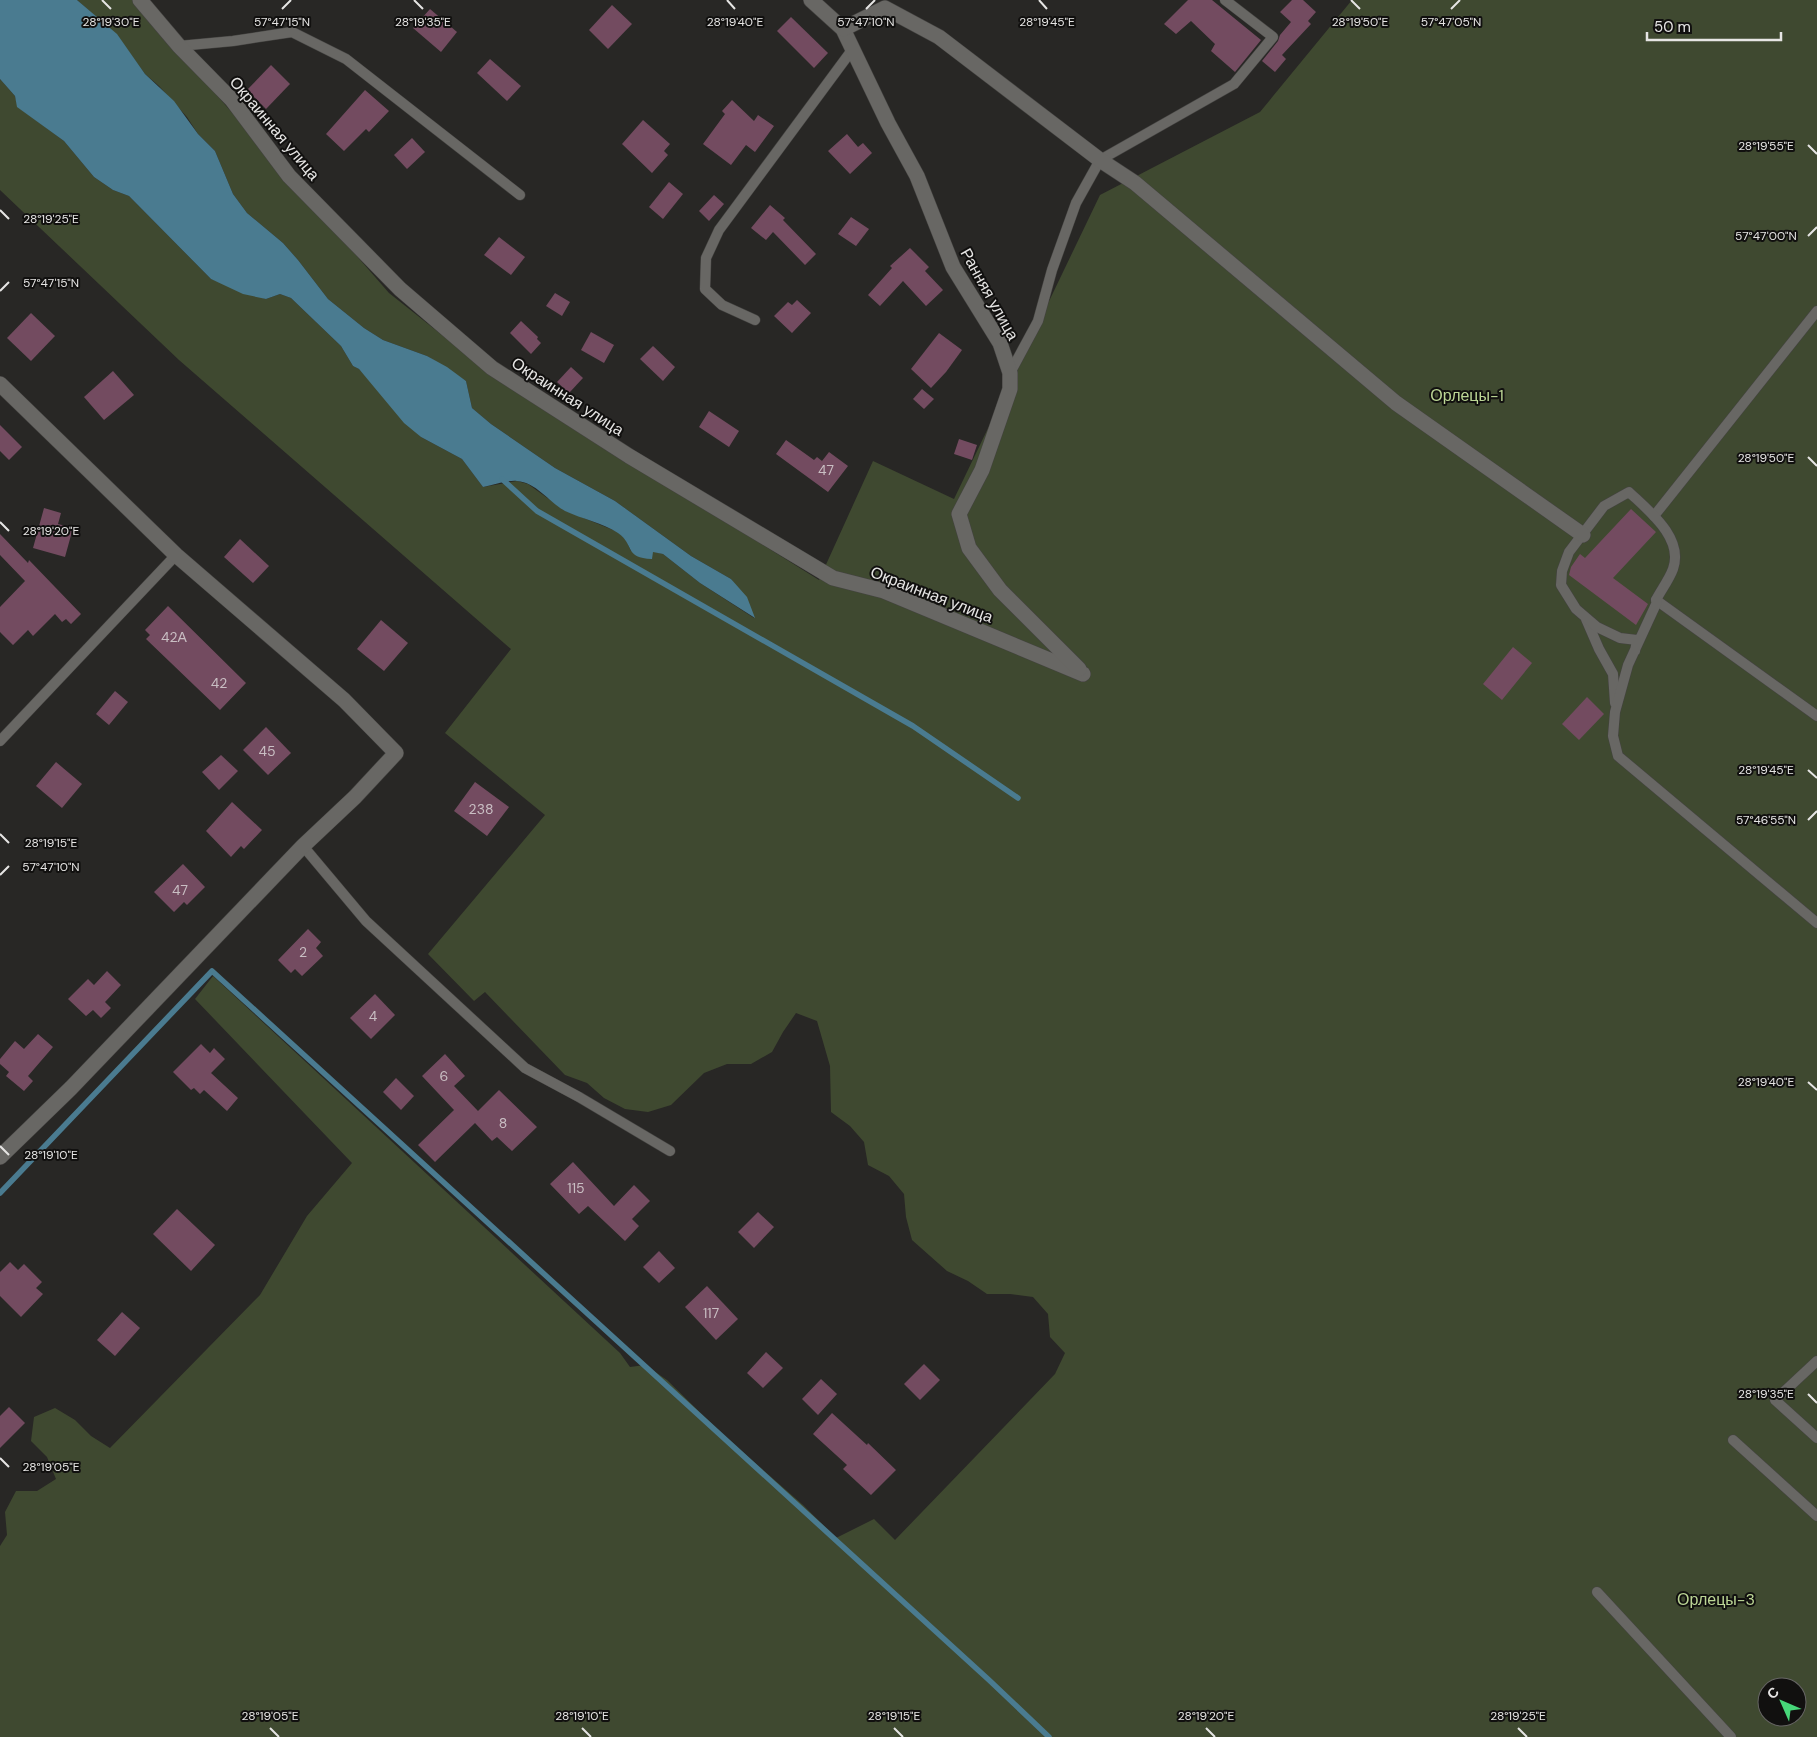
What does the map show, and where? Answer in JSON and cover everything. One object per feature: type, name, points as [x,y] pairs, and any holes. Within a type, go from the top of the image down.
[{"type":"street","name":"Окраинная улица","points":[[140,0],[179,46],[232,100],[289,176],[400,289],[492,368],[629,456],[834,578],[884,591],[1083,674]]},
{"type":"street","name":"Ранняя улица","points":[[811,0],[843,29],[917,176],[953,267],[1000,343],[1010,373],[1010,389],[982,470],[959,514],[969,548],[1000,590],[1083,674]]},
{"type":"street","points":[[843,29],[888,4],[939,36],[1100,160],[1135,183],[1396,403],[1583,535]]},
{"type":"street","points":[[0,384],[176,555],[344,700],[396,753],[355,797],[303,846],[71,1088],[0,1157]]},
{"type":"lane","points":[[1010,373],[1038,321],[1052,270],[1076,203],[1100,160],[1234,84],[1273,37],[1225,0]]},
{"type":"lane","points":[[179,46],[233,41],[292,32],[346,59],[520,195]]},
{"type":"lane","points":[[755,320],[722,305],[705,289],[706,258],[719,230],[852,50]]},
{"type":"lane","points":[[1654,516],[1817,311]]},
{"type":"lane","points":[[1615,712],[1628,665],[1635,651],[1657,602],[1656,600],[1673,568],[1675,550],[1667,531],[1629,492],[1604,506],[1569,552],[1562,571],[1561,585],[1576,609],[1597,627],[1620,638],[1637,640],[1635,651]]},
{"type":"lane","points":[[0,741],[176,555]]},
{"type":"lane","points":[[1656,600],[1817,716]]},
{"type":"lane","points":[[1586,618],[1599,649],[1613,674],[1615,712],[1613,736],[1618,756],[1817,923]]},
{"type":"lane","points":[[303,846],[366,921],[526,1068],[670,1151]]},
{"type":"lane","points":[[1817,1361],[1775,1400],[1817,1438]]},
{"type":"lane","points":[[1732,1440],[1817,1516]]},
{"type":"lane","points":[[1597,1592],[1731,1737]]},
{"type":"green space","points":[[77,0],[134,0],[389,293],[490,373],[819,580],[873,461],[954,499],[1100,195],[1260,112],[1352,0],[1817,0],[1817,1737],[0,1737],[0,1546],[7,1535],[5,1512],[16,1491],[37,1491],[56,1479],[47,1457],[31,1441],[34,1417],[55,1408],[75,1420],[91,1436],[110,1448],[260,1295],[307,1216],[352,1163],[195,999],[213,976],[620,1353],[630,1367],[645,1365],[667,1380],[720,1432],[803,1505],[836,1538],[874,1519],[895,1540],[1055,1374],[1065,1353],[1050,1337],[1048,1314],[1033,1297],[987,1294],[968,1281],[947,1271],[912,1240],[906,1217],[904,1194],[889,1176],[868,1165],[864,1142],[850,1126],[831,1112],[830,1066],[817,1021],[796,1013],[772,1052],[751,1064],[727,1064],[704,1073],[671,1105],[648,1112],[625,1109],[604,1098],[587,1083],[565,1075],[485,992],[474,1001],[428,954],[545,815],[445,733],[511,649],[179,360],[0,190],[0,79],[15,96],[18,107],[64,141],[94,177],[113,190],[129,196],[211,279],[266,299],[280,294],[291,298],[341,346],[353,366],[359,369],[421,437],[462,459],[483,487],[517,481],[528,484],[564,510],[618,532],[626,540],[631,551],[652,551],[663,554],[700,583],[754,618],[731,579],[691,556],[615,501],[555,468],[491,424],[472,408],[466,381],[427,356],[383,340],[364,328],[328,299],[283,243],[247,213],[233,194],[215,151],[198,134],[187,117],[159,86],[145,74],[116,34]]},
{"type":"water","points":[[0,0],[77,0],[117,34],[145,74],[174,101],[198,134],[215,151],[233,194],[247,213],[283,243],[328,299],[364,328],[383,340],[427,356],[447,367],[466,381],[472,408],[491,424],[555,468],[615,501],[691,556],[731,579],[747,597],[755,618],[700,583],[663,554],[653,552],[652,559],[637,556],[618,533],[606,526],[565,511],[537,489],[524,482],[513,481],[483,487],[462,459],[421,437],[404,423],[359,369],[353,366],[341,346],[291,298],[280,294],[266,299],[243,294],[211,279],[129,196],[113,190],[94,177],[64,141],[17,107],[15,96],[0,79]]},
{"type":"building","points":[[1188,0],[1212,0],[1261,40],[1235,72],[1211,51],[1215,44],[1191,21],[1176,34],[1164,24]]},
{"type":"building","points":[[1292,0],[1303,0],[1316,12],[1308,21],[1311,24],[1282,55],[1286,59],[1275,72],[1262,61],[1291,22],[1280,12]]},
{"type":"building","points":[[612,5],[632,24],[608,49],[589,30]]},
{"type":"building","points":[[430,9],[457,32],[441,52],[413,28]]},
{"type":"building","points":[[791,17],[828,53],[814,68],[777,31]]},
{"type":"building","points":[[490,59],[521,86],[507,101],[477,73]]},
{"type":"building","points":[[271,65],[290,84],[266,109],[247,90]]},
{"type":"building","points":[[365,90],[389,111],[369,132],[366,129],[344,151],[326,134]]},
{"type":"building","points":[[732,100],[754,121],[758,115],[774,126],[755,152],[746,145],[731,165],[703,144],[725,114],[722,111]]},
{"type":"building","points":[[643,120],[670,144],[664,151],[668,155],[652,173],[622,144]]},
{"type":"building","points":[[847,134],[858,147],[863,143],[872,153],[850,174],[828,151]]},
{"type":"building","points":[[412,138],[425,152],[407,169],[394,155]]},
{"type":"building","points":[[669,182],[683,194],[663,219],[649,207]]},
{"type":"building","points":[[714,195],[724,204],[709,221],[699,211]]},
{"type":"building","points":[[770,205],[785,218],[783,220],[816,254],[805,265],[773,232],[766,240],[751,228]]},
{"type":"building","points":[[851,217],[869,229],[856,246],[838,234]]},
{"type":"building","points":[[499,237],[525,257],[511,275],[484,255]]},
{"type":"building","points":[[910,248],[929,267],[925,271],[943,290],[926,306],[903,281],[880,306],[868,295],[892,268],[890,266]]},
{"type":"building","points":[[555,293],[570,302],[562,316],[546,306]]},
{"type":"building","points":[[797,300],[811,313],[792,333],[774,316],[788,302],[792,305]]},
{"type":"building","points":[[31,313],[55,336],[31,361],[7,338]]},
{"type":"building","points":[[521,321],[538,337],[537,339],[541,343],[531,354],[510,333]]},
{"type":"building","points":[[591,332],[614,345],[604,363],[581,350]]},
{"type":"building","points":[[939,333],[962,350],[946,372],[931,388],[911,369]]},
{"type":"building","points":[[653,346],[675,367],[663,381],[640,359]]},
{"type":"building","points":[[571,367],[583,378],[569,393],[557,382]]},
{"type":"building","points":[[113,371],[134,395],[104,420],[84,397]]},
{"type":"building","points":[[922,389],[934,399],[924,409],[913,399]]},
{"type":"building","points":[[709,411],[739,431],[729,447],[699,427]]},
{"type":"building","points":[[0,425],[22,447],[9,460],[0,451]]},
{"type":"building","points":[[959,439],[977,445],[972,460],[954,454]]},
{"type":"building","points":[[786,440],[814,460],[817,457],[822,461],[829,452],[848,466],[828,492],[776,454]]},
{"type":"building","points":[[44,508],[61,513],[58,524],[73,528],[65,557],[33,548]]},
{"type":"building","points":[[1631,509],[1656,532],[1613,578],[1648,604],[1636,625],[1569,575],[1571,567],[1580,554],[1585,558]]},
{"type":"building","points":[[0,534],[28,563],[29,560],[81,614],[71,624],[66,619],[62,622],[55,614],[33,636],[28,630],[13,645],[0,632],[0,607],[25,581],[0,555]]},
{"type":"building","points":[[240,539],[269,566],[253,583],[224,557]]},
{"type":"building","points":[[168,606],[246,683],[220,710],[146,639],[150,635],[145,630]]},
{"type":"building","points":[[381,620],[408,643],[384,671],[357,649]]},
{"type":"building","points":[[1513,647],[1532,663],[1502,700],[1483,684]]},
{"type":"building","points":[[115,691],[128,702],[109,725],[96,714]]},
{"type":"building","points":[[1587,697],[1604,714],[1579,740],[1562,724]]},
{"type":"building","points":[[266,727],[291,753],[268,775],[243,750]]},
{"type":"building","points":[[221,755],[238,771],[219,790],[202,772]]},
{"type":"building","points":[[56,762],[82,784],[62,808],[36,786]]},
{"type":"building","points":[[475,782],[509,807],[487,836],[454,811]]},
{"type":"building","points":[[232,802],[262,830],[244,849],[241,846],[231,857],[206,831]]},
{"type":"building","points":[[183,864],[205,887],[187,905],[184,902],[174,912],[154,892]]},
{"type":"building","points":[[308,929],[321,942],[316,948],[323,956],[302,976],[295,969],[291,973],[278,960]]},
{"type":"building","points":[[107,971],[121,985],[105,1002],[111,1008],[101,1018],[93,1010],[86,1016],[68,999],[88,979],[94,985]]},
{"type":"building","points":[[375,994],[395,1015],[371,1039],[350,1018]]},
{"type":"building","points":[[38,1034],[53,1047],[28,1076],[33,1081],[24,1091],[6,1076],[9,1072],[0,1064],[0,1059],[15,1041],[24,1049]]},
{"type":"building","points":[[201,1044],[210,1053],[214,1048],[225,1059],[211,1073],[238,1098],[227,1111],[204,1090],[200,1094],[194,1088],[191,1090],[173,1072]]},
{"type":"building","points":[[445,1054],[465,1076],[454,1086],[478,1111],[499,1090],[537,1127],[512,1151],[497,1137],[492,1141],[475,1123],[435,1162],[418,1145],[454,1110],[422,1076]]},
{"type":"building","points":[[396,1078],[414,1096],[401,1110],[383,1092]]},
{"type":"building","points":[[573,1162],[614,1206],[634,1185],[650,1201],[632,1219],[639,1226],[625,1241],[588,1206],[579,1214],[550,1184]]},
{"type":"building","points":[[177,1209],[215,1245],[191,1271],[153,1234]]},
{"type":"building","points":[[758,1212],[774,1227],[754,1248],[738,1232]]},
{"type":"building","points":[[659,1251],[675,1268],[659,1283],[643,1267]]},
{"type":"building","points":[[10,1262],[18,1270],[24,1264],[42,1282],[36,1288],[43,1294],[21,1317],[0,1296],[0,1272]]},
{"type":"building","points":[[707,1286],[738,1319],[716,1340],[685,1307]]},
{"type":"building","points":[[122,1312],[140,1328],[115,1356],[97,1340]]},
{"type":"building","points":[[766,1352],[783,1368],[763,1388],[747,1373]]},
{"type":"building","points":[[924,1364],[940,1380],[920,1400],[904,1384]]},
{"type":"building","points":[[821,1379],[837,1394],[818,1415],[802,1399]]},
{"type":"building","points":[[9,1407],[25,1423],[0,1448],[0,1416]]},
{"type":"building","points":[[832,1413],[867,1445],[868,1443],[896,1470],[871,1495],[843,1469],[847,1465],[813,1434]]},
{"type":"waterway","points":[[502,479],[537,511],[913,726],[1018,798]]},
{"type":"waterway","points":[[0,1193],[212,971],[989,1680],[1049,1737]]},
{"type":"park label","name":"Орлецы-1","points":[[1467,395]]},
{"type":"park label","name":"Орлецы-3","points":[[1716,1599]]}]
